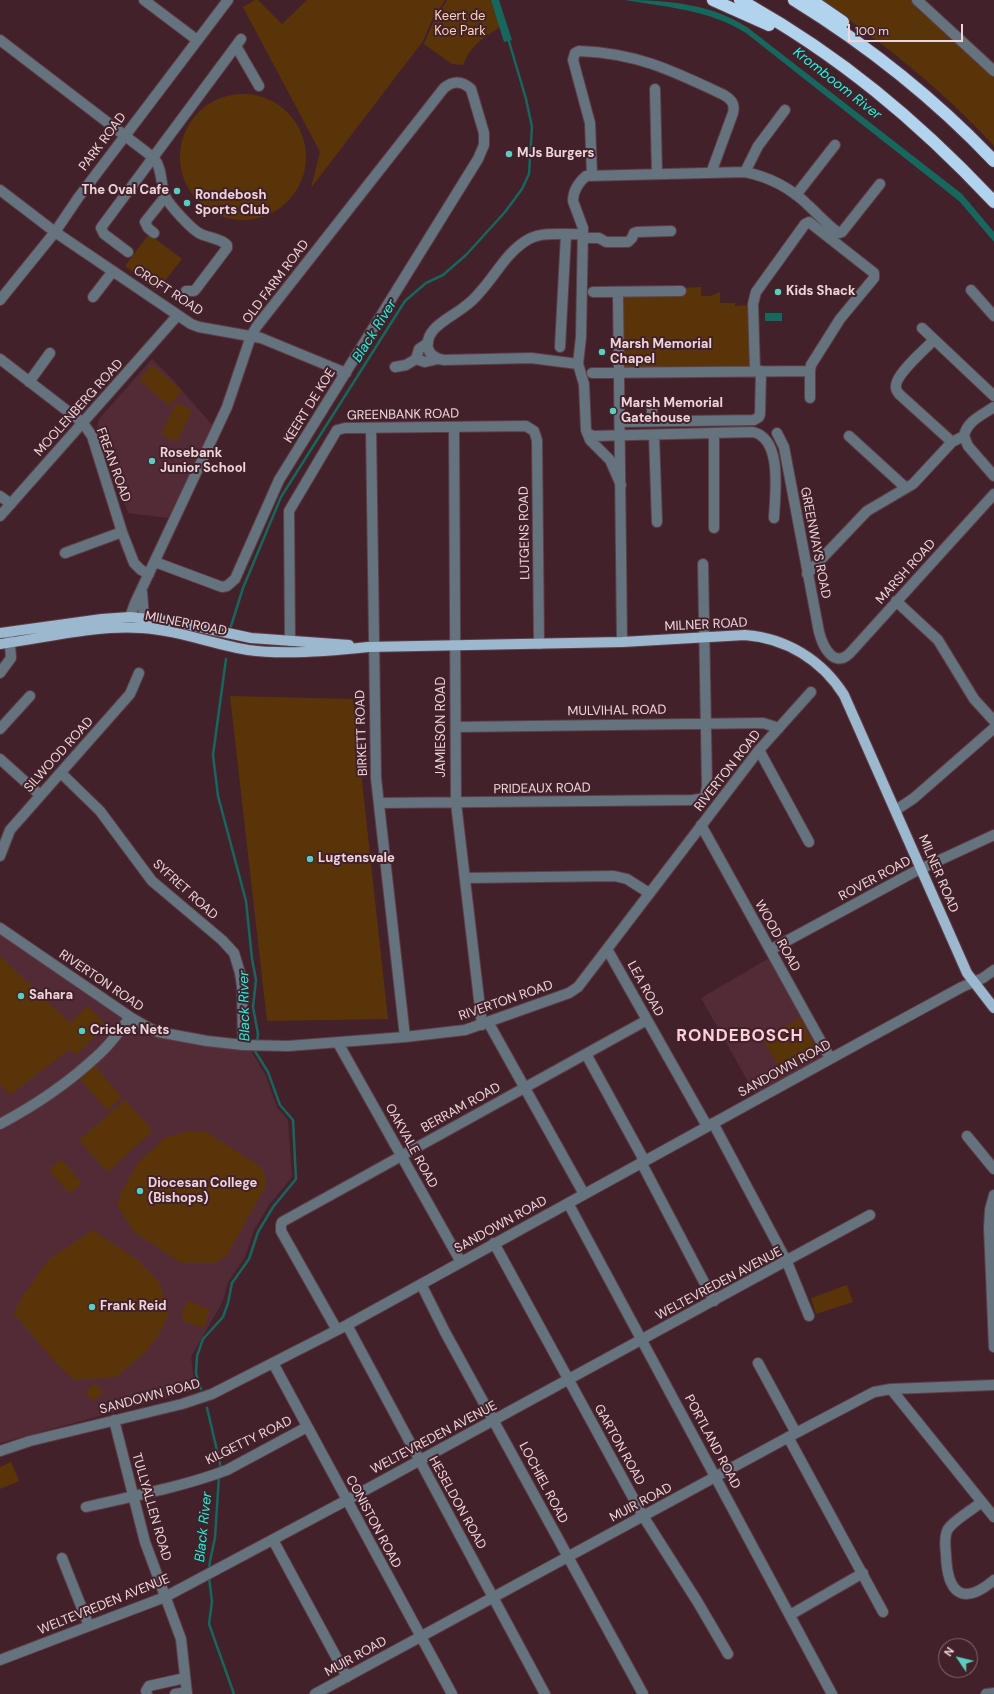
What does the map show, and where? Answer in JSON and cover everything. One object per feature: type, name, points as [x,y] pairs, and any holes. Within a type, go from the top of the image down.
[{"type":"highway","points":[[713,0],[755,18],[786,34],[863,80]]},
{"type":"highway","points":[[740,0],[796,33],[863,80],[925,132],[994,202]]},
{"type":"highway","points":[[794,0],[849,36],[897,72],[956,123],[994,161]]},
{"type":"highway","points":[[811,0],[875,48],[885,57],[897,72]]},
{"type":"main road","name":"MILNER ROAD","points":[[4,633],[102,619],[130,617],[176,622],[251,638],[336,643],[371,647]]},
{"type":"main road","name":"MILNER ROAD","points":[[5,643],[102,629],[128,627],[163,630],[249,650],[335,650],[371,647],[455,647],[622,642],[745,635],[771,639],[792,647],[822,668],[839,688],[849,705],[922,868],[949,934],[973,982],[994,1008]]},
{"type":"street","points":[[144,0],[197,40]]},
{"type":"street","name":"PARK ROAD","points":[[0,300],[55,232],[78,198],[228,0]]},
{"type":"street","points":[[917,0],[994,71]]},
{"type":"street","points":[[0,40],[154,158],[159,167],[165,197],[193,230],[222,241],[227,245],[227,248],[196,289],[191,292],[186,291]]},
{"type":"street","points":[[128,252],[104,234],[102,228],[239,42],[259,86]]},
{"type":"street","points":[[592,175],[590,123],[572,60],[575,53],[579,51],[622,55],[650,63],[724,95],[732,101],[734,108],[733,113],[711,173]]},
{"type":"street","name":"OLD FARM ROAD","points":[[130,617],[227,407],[251,336],[262,319],[444,88],[449,84],[460,82],[471,89]]},
{"type":"street","name":"KEERT DE KOE","points":[[155,562],[217,586],[227,586],[232,583],[279,480],[478,159],[484,145],[484,133],[471,89]]},
{"type":"street","points":[[655,89],[657,174]]},
{"type":"street","points":[[744,172],[758,146],[785,110]]},
{"type":"street","points":[[796,195],[835,145]]},
{"type":"street","points":[[620,485],[610,460],[597,440],[588,433],[585,426],[584,384],[578,364],[582,337],[583,236],[582,223],[575,206],[573,196],[574,191],[584,178],[592,175],[744,172],[776,182],[809,205],[821,219],[840,233],[880,184]]},
{"type":"street","name":"CROFT ROAD","points":[[0,190],[55,232],[113,270],[177,316],[199,327],[267,340],[346,373]]},
{"type":"street","points":[[154,233],[148,228],[145,222],[165,197]]},
{"type":"street","points":[[620,422],[757,419],[760,414],[753,304],[756,292],[805,224],[809,222],[874,273],[874,278],[840,319],[811,365],[810,398]]},
{"type":"street","points":[[438,359],[429,352],[428,343],[431,334],[435,329],[463,308],[478,294],[505,260],[521,245],[536,236],[583,236],[599,238],[606,242],[628,242],[634,233],[637,232],[671,231]]},
{"type":"street","points":[[560,347],[566,235]]},
{"type":"street","name":"CROFT ROAD","points":[[93,297],[113,270]]},
{"type":"street","points":[[971,290],[994,316]]},
{"type":"street","points":[[593,292],[681,291]]},
{"type":"street","points":[[618,292],[622,642]]},
{"type":"street","name":"MOOLENBERG ROAD","points":[[0,516],[177,316]]},
{"type":"street","points":[[922,328],[994,396]]},
{"type":"street","points":[[934,340],[900,375],[896,389],[952,442]]},
{"type":"street","points":[[395,367],[406,365],[416,359],[419,349],[428,343]]},
{"type":"street","points":[[29,382],[50,353]]},
{"type":"street","points":[[416,359],[425,362],[438,359],[530,358],[578,364]]},
{"type":"street","name":"FREAN ROAD","points":[[0,359],[83,423],[92,436],[122,532],[134,563],[141,570],[149,574]]},
{"type":"street","points":[[592,373],[810,371]]},
{"type":"street","points":[[652,406],[652,422]]},
{"type":"street","points":[[994,407],[970,422],[964,436],[968,446],[994,476]]},
{"type":"street","name":"GREENBANK ROAD","points":[[290,641],[289,511],[337,430],[345,428],[526,426]]},
{"type":"street","name":"LUTGENS ROAD","points":[[526,426],[534,431],[537,440],[539,644]]},
{"type":"street","name":"JAMIESON ROAD","points":[[454,427],[456,803],[485,1024],[524,1088],[584,1194]]},
{"type":"street","name":"BIRKETT ROAD","points":[[371,428],[371,647],[376,778],[405,1036]]},
{"type":"street","points":[[597,440],[620,436],[753,432],[762,436],[769,444],[773,454],[775,467],[774,518]]},
{"type":"street","points":[[714,433],[714,528]]},
{"type":"street","name":"GREENWAYS ROAD","points":[[777,433],[784,447],[819,632],[824,647],[833,656]]},
{"type":"street","points":[[654,435],[657,522]]},
{"type":"street","points":[[849,436],[906,488]]},
{"type":"street","points":[[807,574],[867,511],[918,480],[952,442],[964,436]]},
{"type":"street","name":"MARSH ROAD","points":[[833,656],[841,659],[846,657],[994,494]]},
{"type":"street","points":[[0,496],[11,504]]},
{"type":"street","points":[[65,553],[122,532]]},
{"type":"street","points":[[703,564],[707,786],[705,798],[715,806]]},
{"type":"street","name":"OLD FARM ROAD","points":[[142,592],[144,618]]},
{"type":"street","points":[[896,601],[938,640],[974,699],[994,721]]},
{"type":"street","points":[[0,673],[11,658],[5,643],[4,633]]},
{"type":"street","name":"SILWOOD ROAD","points":[[0,856],[10,830],[130,694],[139,673]]},
{"type":"street","name":"RIVERTON ROAD","points":[[0,928],[130,1017],[158,1032],[207,1041],[268,1046],[446,1033],[485,1024],[574,991],[582,983],[759,750],[811,692]]},
{"type":"street","points":[[0,729],[30,696]]},
{"type":"street","name":"MULVIHAL ROAD","points":[[456,727],[763,723],[779,728]]},
{"type":"street","points":[[896,810],[914,798],[994,728]]},
{"type":"street","points":[[759,750],[809,842]]},
{"type":"street","points":[[0,759],[40,795]]},
{"type":"street","name":"SYFRET ROAD","points":[[61,773],[100,811],[152,881],[222,940],[234,952],[240,972],[243,997],[245,1045]]},
{"type":"street","name":"PRIDEAUX ROAD","points":[[379,803],[686,800],[705,798]]},
{"type":"street","name":"WOOD ROAD","points":[[701,825],[830,1058]]},
{"type":"street","name":"ROVER ROAD","points":[[770,950],[922,868],[994,835]]},
{"type":"street","points":[[465,878],[614,876],[627,879],[650,893]]},
{"type":"street","name":"LEA ROAD","points":[[607,949],[647,1020],[710,1125],[787,1262],[809,1316]]},
{"type":"street","name":"SANDOWN ROAD","points":[[0,1452],[30,1441],[198,1399],[212,1394],[337,1330],[830,1058],[983,978],[994,970]]},
{"type":"street","points":[[0,1124],[37,1101],[97,1057],[115,1038],[130,1017]]},
{"type":"street","name":"BERRAM ROAD","points":[[337,1330],[281,1231],[280,1224],[647,1020]]},
{"type":"street","name":"OAKVALE ROAD","points":[[338,1042],[461,1262]]},
{"type":"street","points":[[586,1054],[643,1161],[655,1190],[714,1301]]},
{"type":"street","points":[[967,1136],[994,1170]]},
{"type":"street","points":[[994,1195],[990,1210],[989,1228],[994,1347]]},
{"type":"street","name":"PORTLAND ROAD","points":[[568,1203],[832,1694]]},
{"type":"street","name":"WELTEVREDEN AVENUE","points":[[0,1660],[165,1597],[273,1540],[870,1216]]},
{"type":"street","name":"GARTON ROAD","points":[[494,1243],[643,1516],[697,1601],[728,1654]]},
{"type":"street","name":"LOCHIEL ROAD","points":[[421,1284],[445,1332],[495,1420],[643,1694]]},
{"type":"street","name":"HESELDON ROAD","points":[[346,1325],[545,1694]]},
{"type":"street","name":"CONISTON ROAD","points":[[272,1363],[452,1694]]},
{"type":"street","points":[[758,1363],[792,1435],[883,1612]]},
{"type":"street","name":"MUIR ROAD","points":[[315,1694],[874,1392],[891,1389],[994,1385]]},
{"type":"street","points":[[891,1389],[994,1517]]},
{"type":"street","name":"TULLYALLEN ROAD","points":[[114,1420],[132,1496],[145,1542],[181,1639],[187,1693]]},
{"type":"street","name":"KILGETTY ROAD","points":[[86,1507],[213,1475],[227,1470],[307,1427]]},
{"type":"street","points":[[982,1502],[948,1530],[945,1541],[947,1574],[952,1585],[957,1590],[967,1594],[976,1593],[994,1580]]},
{"type":"street","points":[[273,1540],[347,1677]]},
{"type":"street","points":[[62,1558],[88,1626]]},
{"type":"street","points":[[790,1615],[863,1573]]},
{"type":"street","points":[[147,1694],[146,1691],[149,1686],[185,1678]]},
{"type":"street","points":[[175,1694],[187,1693]]},
{"type":"street","points":[[986,1694],[994,1693]]},
{"type":"shaded area","points":[[491,0],[499,0],[512,40],[504,42]]},
{"type":"shaded area","points":[[625,0],[673,2],[704,8],[733,19],[747,27],[962,194],[994,232],[994,242],[960,202],[746,33],[732,25],[703,14],[672,7]]},
{"type":"shaded area","points":[[765,313],[782,313],[782,321],[765,321]]},
{"type":"shaded area","name":"Rosebank Junior School","points":[[152,359],[173,380],[213,426],[168,518],[128,513],[97,428],[99,419]]},
{"type":"shaded area","name":"Diocesan College (Bishops)","points":[[0,931],[130,1023],[157,1033],[251,1051],[265,1074],[277,1107],[288,1120],[292,1177],[269,1205],[254,1230],[245,1257],[228,1282],[223,1301],[191,1357],[195,1390],[0,1443]]},
{"type":"shaded area","points":[[771,957],[824,1053],[822,1058],[755,1094],[701,998]]},
{"type":"green space","points":[[255,0],[258,0],[282,24],[307,0],[445,0],[431,22],[423,41],[311,188],[320,152],[243,7]]},
{"type":"green space","name":"Keert de Koe Park","points":[[447,0],[491,0],[500,27],[473,47],[463,65],[452,64],[424,44],[433,23]]},
{"type":"green space","points":[[821,0],[910,0],[994,76],[994,146],[974,125],[912,68],[890,50]]},
{"type":"green space","points":[[243,94],[267,99],[278,105],[291,117],[301,133],[306,157],[301,181],[295,192],[283,205],[267,215],[243,220],[219,215],[208,209],[195,197],[185,181],[180,157],[185,133],[191,122],[203,109],[219,99]]},
{"type":"green space","points":[[149,234],[182,259],[157,291],[125,266]]},
{"type":"green space","points":[[701,287],[701,296],[710,296],[720,292],[720,303],[735,303],[735,306],[750,305],[750,367],[624,369],[622,367],[621,298],[623,296]]},
{"type":"green space","points":[[152,365],[182,391],[169,406],[139,380]]},
{"type":"green space","points":[[176,403],[192,410],[177,442],[161,434]]},
{"type":"green space","name":"Lugtensvale","points":[[230,696],[353,699],[388,1019],[267,1021]]},
{"type":"green space","name":"Sahara","points":[[0,956],[70,1023],[87,1006],[107,1025],[76,1055],[70,1049],[10,1095],[0,1084]]},
{"type":"green space","points":[[800,1018],[818,1052],[781,1072],[763,1039]]},
{"type":"green space","points":[[95,1066],[122,1097],[107,1110],[80,1079]]},
{"type":"green space","points":[[125,1100],[153,1131],[107,1172],[79,1140]]},
{"type":"green space","points":[[188,1131],[207,1132],[262,1168],[267,1184],[227,1255],[215,1263],[181,1263],[134,1232],[118,1206],[121,1193],[138,1163],[164,1138]]},
{"type":"green space","points":[[61,1159],[82,1183],[70,1194],[49,1170]]},
{"type":"green space","name":"Frank Reid","points":[[93,1230],[139,1261],[160,1283],[169,1313],[161,1331],[146,1352],[116,1377],[75,1380],[57,1364],[14,1314],[19,1302],[48,1260]]},
{"type":"green space","points":[[847,1285],[853,1302],[816,1314],[811,1298]]},
{"type":"green space","points":[[187,1301],[210,1309],[204,1328],[181,1320]]},
{"type":"green space","points":[[95,1383],[103,1393],[93,1401],[85,1392]]},
{"type":"green space","points":[[11,1462],[19,1481],[0,1489],[0,1467]]},
{"type":"waterway","name":"Black River","points":[[231,626],[243,588],[281,497],[405,301],[426,283],[443,275],[466,255],[505,212],[522,189],[529,174],[532,127],[526,99],[508,38]]},
{"type":"waterway","name":"Black River","points":[[226,659],[213,755],[218,796],[246,901],[252,959],[256,980],[253,1007],[258,1034],[257,1042]]},
{"type":"waterway","name":"Black River","points":[[201,1389],[196,1373],[197,1356],[203,1339],[223,1317],[228,1303],[232,1283],[249,1259],[258,1232],[273,1207],[296,1179],[293,1120],[280,1105],[268,1072],[255,1049]]},
{"type":"waterway","name":"Black River","points":[[207,1408],[220,1463],[220,1469]]},
{"type":"waterway","name":"Black River","points":[[209,1570],[215,1538],[219,1476]]},
{"type":"waterway","name":"Black River","points":[[209,1577],[212,1602],[209,1624],[234,1694]]},
{"type":"place","name":"MJs Burgers","points":[[509,154]]},
{"type":"place","name":"The Oval Cafe","points":[[177,191]]},
{"type":"place","name":"Rondebosh Sports Club","points":[[187,203]]},
{"type":"place","name":"Kids Shack","points":[[778,292]]},
{"type":"place","name":"Marsh Memorial Chapel","points":[[602,352]]},
{"type":"place","name":"Marsh Memorial Gatehouse","points":[[613,411]]},
{"type":"place","name":"Rosebank Junior School","points":[[152,461]]},
{"type":"place","name":"Lugtensvale","points":[[310,859]]},
{"type":"place","name":"Sahara","points":[[21,996]]},
{"type":"place","name":"Cricket Nets","points":[[82,1031]]},
{"type":"place","name":"Diocesan College (Bishops)","points":[[140,1191]]},
{"type":"place","name":"Frank Reid","points":[[92,1307]]},
{"type":"district","name":"RONDEBOSCH","points":[[740,1037]]},
{"type":"water label","name":"Kromboom River","points":[[837,84]]}]
